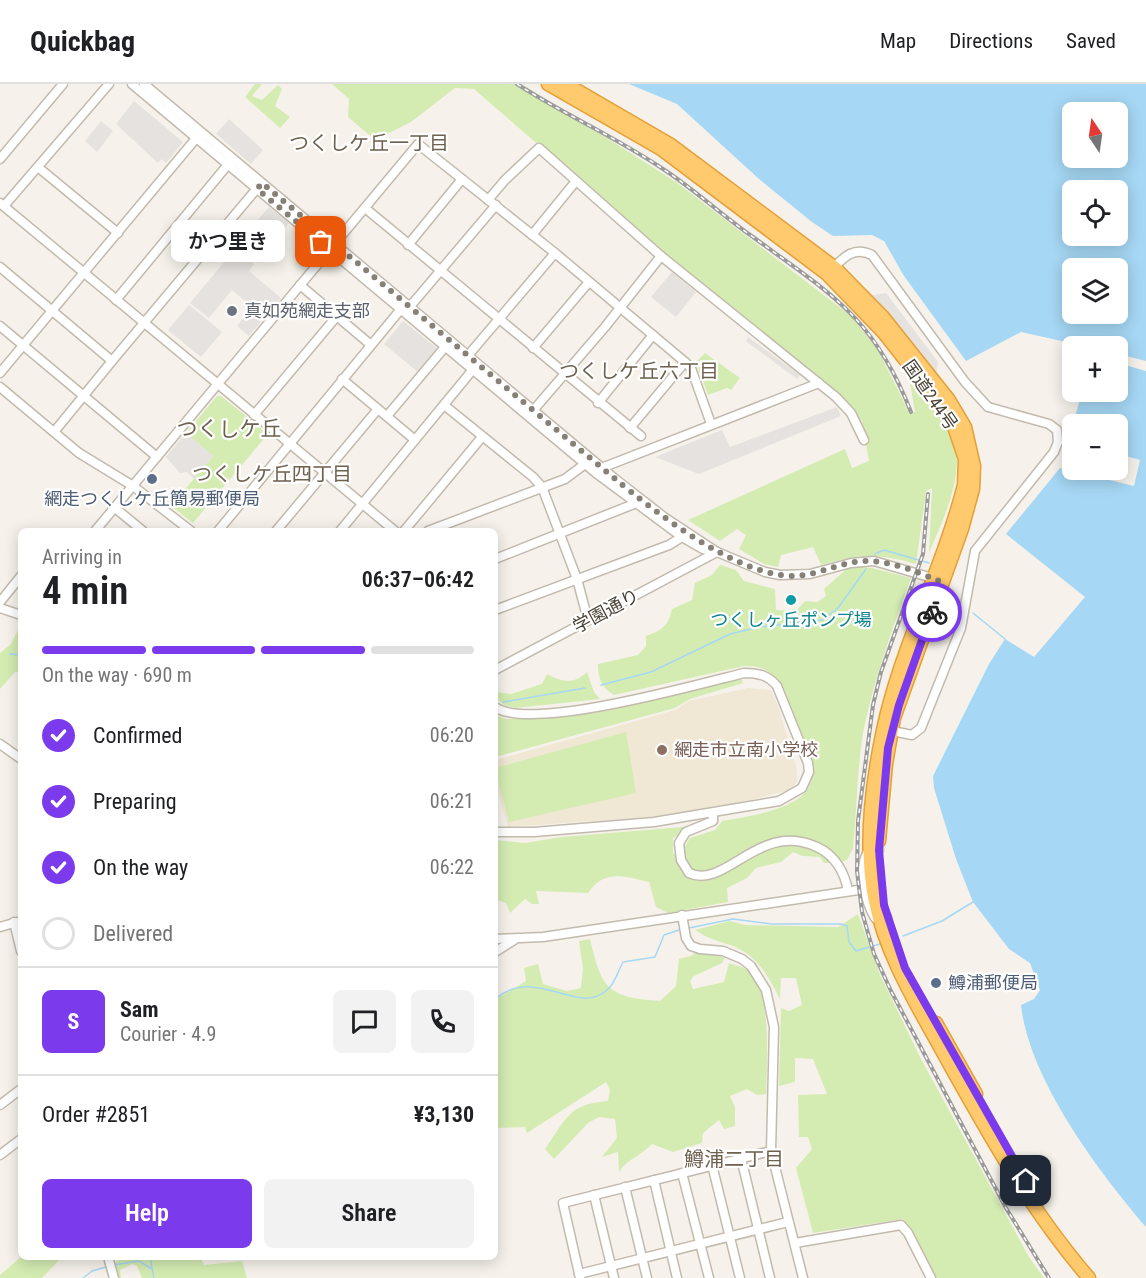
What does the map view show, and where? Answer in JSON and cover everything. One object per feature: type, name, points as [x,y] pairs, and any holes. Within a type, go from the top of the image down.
[{"type":"highway","name":"国道244号","points":[[548,84],[662,150],[830,271]]},
{"type":"highway","name":"国道244号","points":[[566,84],[671,145],[830,271],[883,317],[949,400],[965,427],[973,460],[973,489],[937,580],[887,730],[886,764],[874,850],[891,952],[912,995],[1001,1156],[1037,1211],[1089,1278]]},
{"type":"highway","name":"国道244号","points":[[884,918],[905,968],[1005,1148],[1046,1210],[1100,1278]]},
{"type":"street","points":[[0,159],[63,84]]},
{"type":"street","points":[[109,84],[39,168],[2,205],[391,528]]},
{"type":"street","points":[[132,84],[231,162],[638,502],[682,537],[703,549],[717,552]]},
{"type":"street","points":[[144,84],[198,136]]},
{"type":"street","points":[[0,373],[198,136]]},
{"type":"street","points":[[98,528],[418,144],[555,253],[685,362],[691,368],[711,424]]},
{"type":"street","points":[[220,528],[371,345],[440,271],[492,203],[539,148],[661,256],[819,383],[851,413],[864,440]]},
{"type":"street","points":[[116,300],[231,162]]},
{"type":"street","points":[[39,168],[118,233]]},
{"type":"street","points":[[408,245],[462,179]]},
{"type":"street","points":[[532,235],[576,181]]},
{"type":"street","points":[[54,432],[260,186]]},
{"type":"street","points":[[365,208],[598,403],[641,436]]},
{"type":"street","points":[[830,271],[850,253],[864,251],[872,255],[965,382],[988,407],[1049,423],[1057,430],[1058,442],[1054,452],[975,551],[961,628],[921,728],[912,735],[887,730]]},
{"type":"street","points":[[465,358],[555,253]]},
{"type":"street","points":[[532,413],[661,256]]},
{"type":"street","points":[[0,267],[112,361]]},
{"type":"street","points":[[533,348],[589,282]]},
{"type":"street","points":[[300,285],[371,345]]},
{"type":"street","points":[[405,308],[445,347],[465,358]]},
{"type":"street","points":[[254,415],[337,316]]},
{"type":"street","points":[[0,326],[157,457]]},
{"type":"street","points":[[598,403],[653,335]]},
{"type":"street","points":[[387,416],[445,347]]},
{"type":"street","points":[[630,428],[685,362]]},
{"type":"street","points":[[342,528],[476,367]]},
{"type":"street","points":[[342,380],[415,440]]},
{"type":"street","points":[[599,470],[819,383]]},
{"type":"street","points":[[0,387],[79,453],[134,486],[187,528]]},
{"type":"street","points":[[444,405],[533,477],[542,487],[577,579],[588,620]]},
{"type":"street","points":[[278,528],[378,409]]},
{"type":"street","points":[[406,528],[482,437]]},
{"type":"street","points":[[436,528],[571,476],[588,461]]},
{"type":"street","points":[[638,502],[717,552],[765,572],[780,575],[810,574],[851,562],[873,561],[937,580]]},
{"type":"street","points":[[498,558],[638,502]]},
{"type":"street","points":[[115,508],[139,528]]},
{"type":"street","points":[[498,609],[669,545],[682,537]]},
{"type":"street","name":"学園通り","points":[[498,668],[717,552]]},
{"type":"street","points":[[0,602],[18,580]]},
{"type":"street","points":[[0,608],[18,614]]},
{"type":"street","points":[[498,707],[514,714],[584,708],[644,698],[744,673],[758,673],[766,676],[777,686],[808,763],[809,772],[796,793],[779,801],[713,813],[586,829],[498,832]]},
{"type":"street","points":[[0,744],[18,757]]},
{"type":"street","points":[[713,813],[713,821],[686,832],[679,843],[681,860],[689,873],[699,876],[711,875],[759,847],[783,841],[798,841],[823,850],[834,860],[848,891]]},
{"type":"street","points":[[874,850],[864,859],[865,889],[875,918],[884,918]]},
{"type":"street","points":[[498,939],[514,940],[865,889]]},
{"type":"street","points":[[682,915],[686,938],[691,946],[700,950],[723,951],[742,959],[751,966],[766,990],[774,1027],[771,1151],[804,1278]]},
{"type":"street","points":[[0,927],[17,922]]},
{"type":"street","points":[[498,950],[514,940]]},
{"type":"street","points":[[0,1105],[18,1091]]},
{"type":"street","points":[[0,1155],[18,1141]]},
{"type":"street","points":[[771,1151],[563,1203],[580,1276],[788,1221]]},
{"type":"street","points":[[741,1158],[770,1278]]},
{"type":"street","points":[[712,1166],[740,1278]]},
{"type":"street","points":[[682,1173],[709,1278]]},
{"type":"street","points":[[654,1180],[677,1278]]},
{"type":"street","points":[[625,1187],[647,1278]]},
{"type":"street","points":[[594,1195],[614,1278]]},
{"type":"street","points":[[795,1243],[901,1225],[908,1233],[931,1278]]},
{"type":"street","points":[[109,1262],[114,1278]]},
{"type":"shaded area","points":[[134,101],[183,142],[166,163],[162,159],[158,163],[116,124]]},
{"type":"shaded area","points":[[229,119],[263,150],[251,164],[216,134]]},
{"type":"shaded area","points":[[101,121],[113,131],[97,152],[85,141]]},
{"type":"shaded area","points":[[269,207],[289,223],[270,246],[250,229]]},
{"type":"shaded area","points":[[235,249],[254,264],[249,271],[281,298],[249,336],[237,326],[252,307],[232,290],[209,318],[190,303]]},
{"type":"shaded area","points":[[672,272],[696,292],[676,317],[651,297]]},
{"type":"shaded area","points":[[886,293],[938,362],[936,377],[925,364],[927,362],[883,309],[868,296]]},
{"type":"shaded area","points":[[189,305],[222,332],[201,357],[168,330]]},
{"type":"shaded area","points":[[403,321],[437,348],[418,372],[384,344]]},
{"type":"shaded area","points":[[748,337],[800,375],[797,379],[746,341]]},
{"type":"shaded area","points":[[837,407],[841,416],[699,474],[655,457],[722,430],[730,447]]},
{"type":"shaded area","points":[[186,433],[213,456],[194,479],[187,472],[180,473],[166,457]]},
{"type":"shaded area","name":"網走市立南小学校","points":[[748,688],[771,690],[797,769],[797,782],[790,790],[718,808],[651,817],[508,827],[498,792],[499,759],[675,710],[689,701]]},
{"type":"green space","points":[[255,84],[262,84],[252,96],[262,100],[278,85],[282,89],[275,106],[290,117],[280,128],[245,97]]},
{"type":"green space","points":[[332,84],[522,84],[676,182],[851,316],[878,350],[909,412],[915,412],[910,383],[944,419],[953,436],[957,452],[954,487],[929,553],[932,488],[926,491],[916,564],[868,556],[821,565],[813,547],[781,555],[778,567],[764,564],[739,549],[746,535],[737,529],[720,541],[688,520],[845,449],[852,468],[869,461],[862,421],[837,396],[744,318],[707,291],[474,89],[455,88],[411,122],[375,140],[348,117],[349,99]]},
{"type":"green space","points":[[705,353],[740,378],[731,390],[727,388],[708,395],[696,362]]},
{"type":"green space","points":[[217,396],[221,396],[268,434],[193,523],[171,506],[213,456],[186,433]]},
{"type":"green space","points":[[720,565],[736,570],[744,581],[775,589],[776,610],[796,611],[805,601],[817,602],[826,596],[824,589],[850,566],[872,568],[911,578],[891,633],[868,709],[858,773],[853,848],[847,860],[841,862],[836,857],[830,863],[824,863],[820,857],[803,856],[793,852],[781,862],[756,868],[747,878],[727,888],[728,902],[668,913],[656,907],[649,882],[615,876],[601,880],[588,893],[536,891],[539,904],[532,904],[525,899],[510,913],[506,903],[498,900],[498,840],[525,843],[561,837],[694,826],[673,838],[673,853],[678,858],[690,838],[715,830],[722,821],[756,815],[782,807],[803,795],[809,787],[812,775],[811,766],[802,739],[775,680],[764,669],[744,666],[614,695],[601,682],[598,664],[638,655],[646,646],[646,636],[664,627],[672,609],[692,600],[695,583],[712,575]]},
{"type":"green space","points":[[18,630],[18,672],[15,672],[0,689],[0,653],[11,644]]},
{"type":"green space","points":[[587,672],[594,692],[600,699],[516,708],[504,705],[498,700],[498,692],[511,694],[542,684],[547,674],[568,681]]},
{"type":"green space","points":[[741,678],[743,683],[690,699],[675,708],[498,756],[498,716],[506,719],[532,719],[622,707]]},
{"type":"green space","points":[[626,732],[636,793],[509,822],[498,780],[498,767]]},
{"type":"green space","points":[[858,914],[880,975],[920,1057],[1029,1257],[1044,1278],[936,1278],[903,1219],[813,1233],[796,1168],[812,1149],[808,1137],[799,1137],[798,1095],[827,1094],[813,1059],[795,1058],[795,1082],[779,1086],[781,1008],[789,1011],[802,1005],[796,978],[781,978],[780,999],[766,974],[748,954],[695,930],[730,921],[745,925],[838,927]]},
{"type":"green space","points":[[590,939],[603,980],[618,993],[628,997],[660,1001],[676,986],[679,959],[691,956],[697,951],[725,957],[722,963],[694,976],[690,981],[693,989],[724,982],[729,963],[752,973],[759,987],[766,1016],[766,1094],[757,1095],[747,1089],[730,1096],[735,1107],[735,1126],[724,1129],[719,1120],[703,1133],[702,1143],[673,1152],[652,1144],[619,1172],[618,1152],[602,1157],[617,1138],[615,1119],[599,1117],[588,1123],[554,1159],[545,1149],[569,1115],[584,1106],[608,1101],[610,1090],[606,1082],[527,1133],[525,1127],[498,1128],[498,998],[526,981],[524,968],[538,964],[543,984],[567,991],[581,988],[583,968],[579,941]]},
{"type":"green space","points":[[18,1260],[59,1260],[42,1278],[0,1278],[0,1275]]},
{"type":"green space","points":[[120,1260],[202,1260],[204,1265],[242,1261],[247,1278],[142,1278],[137,1266],[132,1264],[120,1270],[121,1278],[113,1263]]},
{"type":"water","points":[[629,84],[1146,84],[1146,361],[1128,356],[1128,336],[1062,336],[1062,341],[1021,332],[966,361],[904,276],[884,241],[872,235],[833,236],[759,179],[677,104]]},
{"type":"water","points":[[1128,366],[1146,371],[1146,1227],[1087,1152],[1051,1093],[1037,1063],[1021,1005],[1034,999],[1040,990],[1030,963],[1009,949],[973,902],[956,859],[934,788],[933,776],[989,664],[1005,639],[1034,657],[1085,597],[1006,534],[1060,468],[1062,468],[1062,480],[1109,480],[1134,486],[1140,460],[1128,457],[1128,414],[1076,414],[1079,402],[1128,402]]},
{"type":"waterway","points":[[875,554],[884,550],[929,563]]},
{"type":"waterway","points":[[601,685],[651,672],[730,634],[759,627],[822,620],[838,608],[866,569]]},
{"type":"waterway","points":[[948,592],[961,604]]},
{"type":"waterway","points":[[973,613],[1005,639]]},
{"type":"waterway","points":[[10,654],[18,655]]},
{"type":"waterway","points":[[503,702],[585,688]]},
{"type":"waterway","points":[[903,936],[942,921],[973,902]]},
{"type":"waterway","points":[[689,928],[733,919],[772,924],[841,924],[847,926],[849,942],[856,951],[880,944]]},
{"type":"waterway","points":[[498,997],[511,990],[527,987],[542,988],[585,998],[598,996],[610,987],[623,962],[655,957],[664,935],[682,929]]},
{"type":"waterway","points":[[151,1260],[154,1278]]},
{"type":"waterway","points":[[113,1265],[139,1261],[152,1269]]},
{"type":"waterway","points":[[83,1278],[92,1271],[106,1267]]},
{"type":"railway","points":[[517,84],[666,171],[828,292],[865,330],[882,353],[911,412]]},
{"type":"railway","points":[[928,494],[923,554],[881,672],[873,705],[858,821],[857,871],[862,912],[874,954],[891,991],[1006,1208],[1049,1278]]},
{"type":"way so far","points":[[321,242],[257,189],[262,183],[641,500],[664,517],[708,543],[717,552],[765,572],[780,575],[810,574],[861,561],[884,563],[917,572],[942,582],[932,612]]},
{"type":"place","name":"かつ里き","points":[[321,242]]},
{"type":"place","name":"真如苑網走支部","points":[[232,311]]},
{"type":"place","name":"網走つくしケ丘簡易郵便局","points":[[152,479]]},
{"type":"place","name":"つくしヶ丘ポンプ場","points":[[791,600]]},
{"type":"place","name":"網走市立南小学校","points":[[662,750]]},
{"type":"place","name":"鱒浦郵便局","points":[[936,983]]},
{"type":"district","name":"つくしケ丘一丁目","points":[[369,143]]},
{"type":"district","name":"つくしケ丘六丁目","points":[[639,371]]},
{"type":"district","name":"つくしケ丘","points":[[229,429]]},
{"type":"district","name":"つくしケ丘四丁目","points":[[272,474]]},
{"type":"district","name":"鱒浦二丁目","points":[[734,1159]]},
{"type":"route","points":[[932,612],[894,718],[888,748],[879,850],[884,905],[905,968],[1005,1148],[1026,1181]]}]
